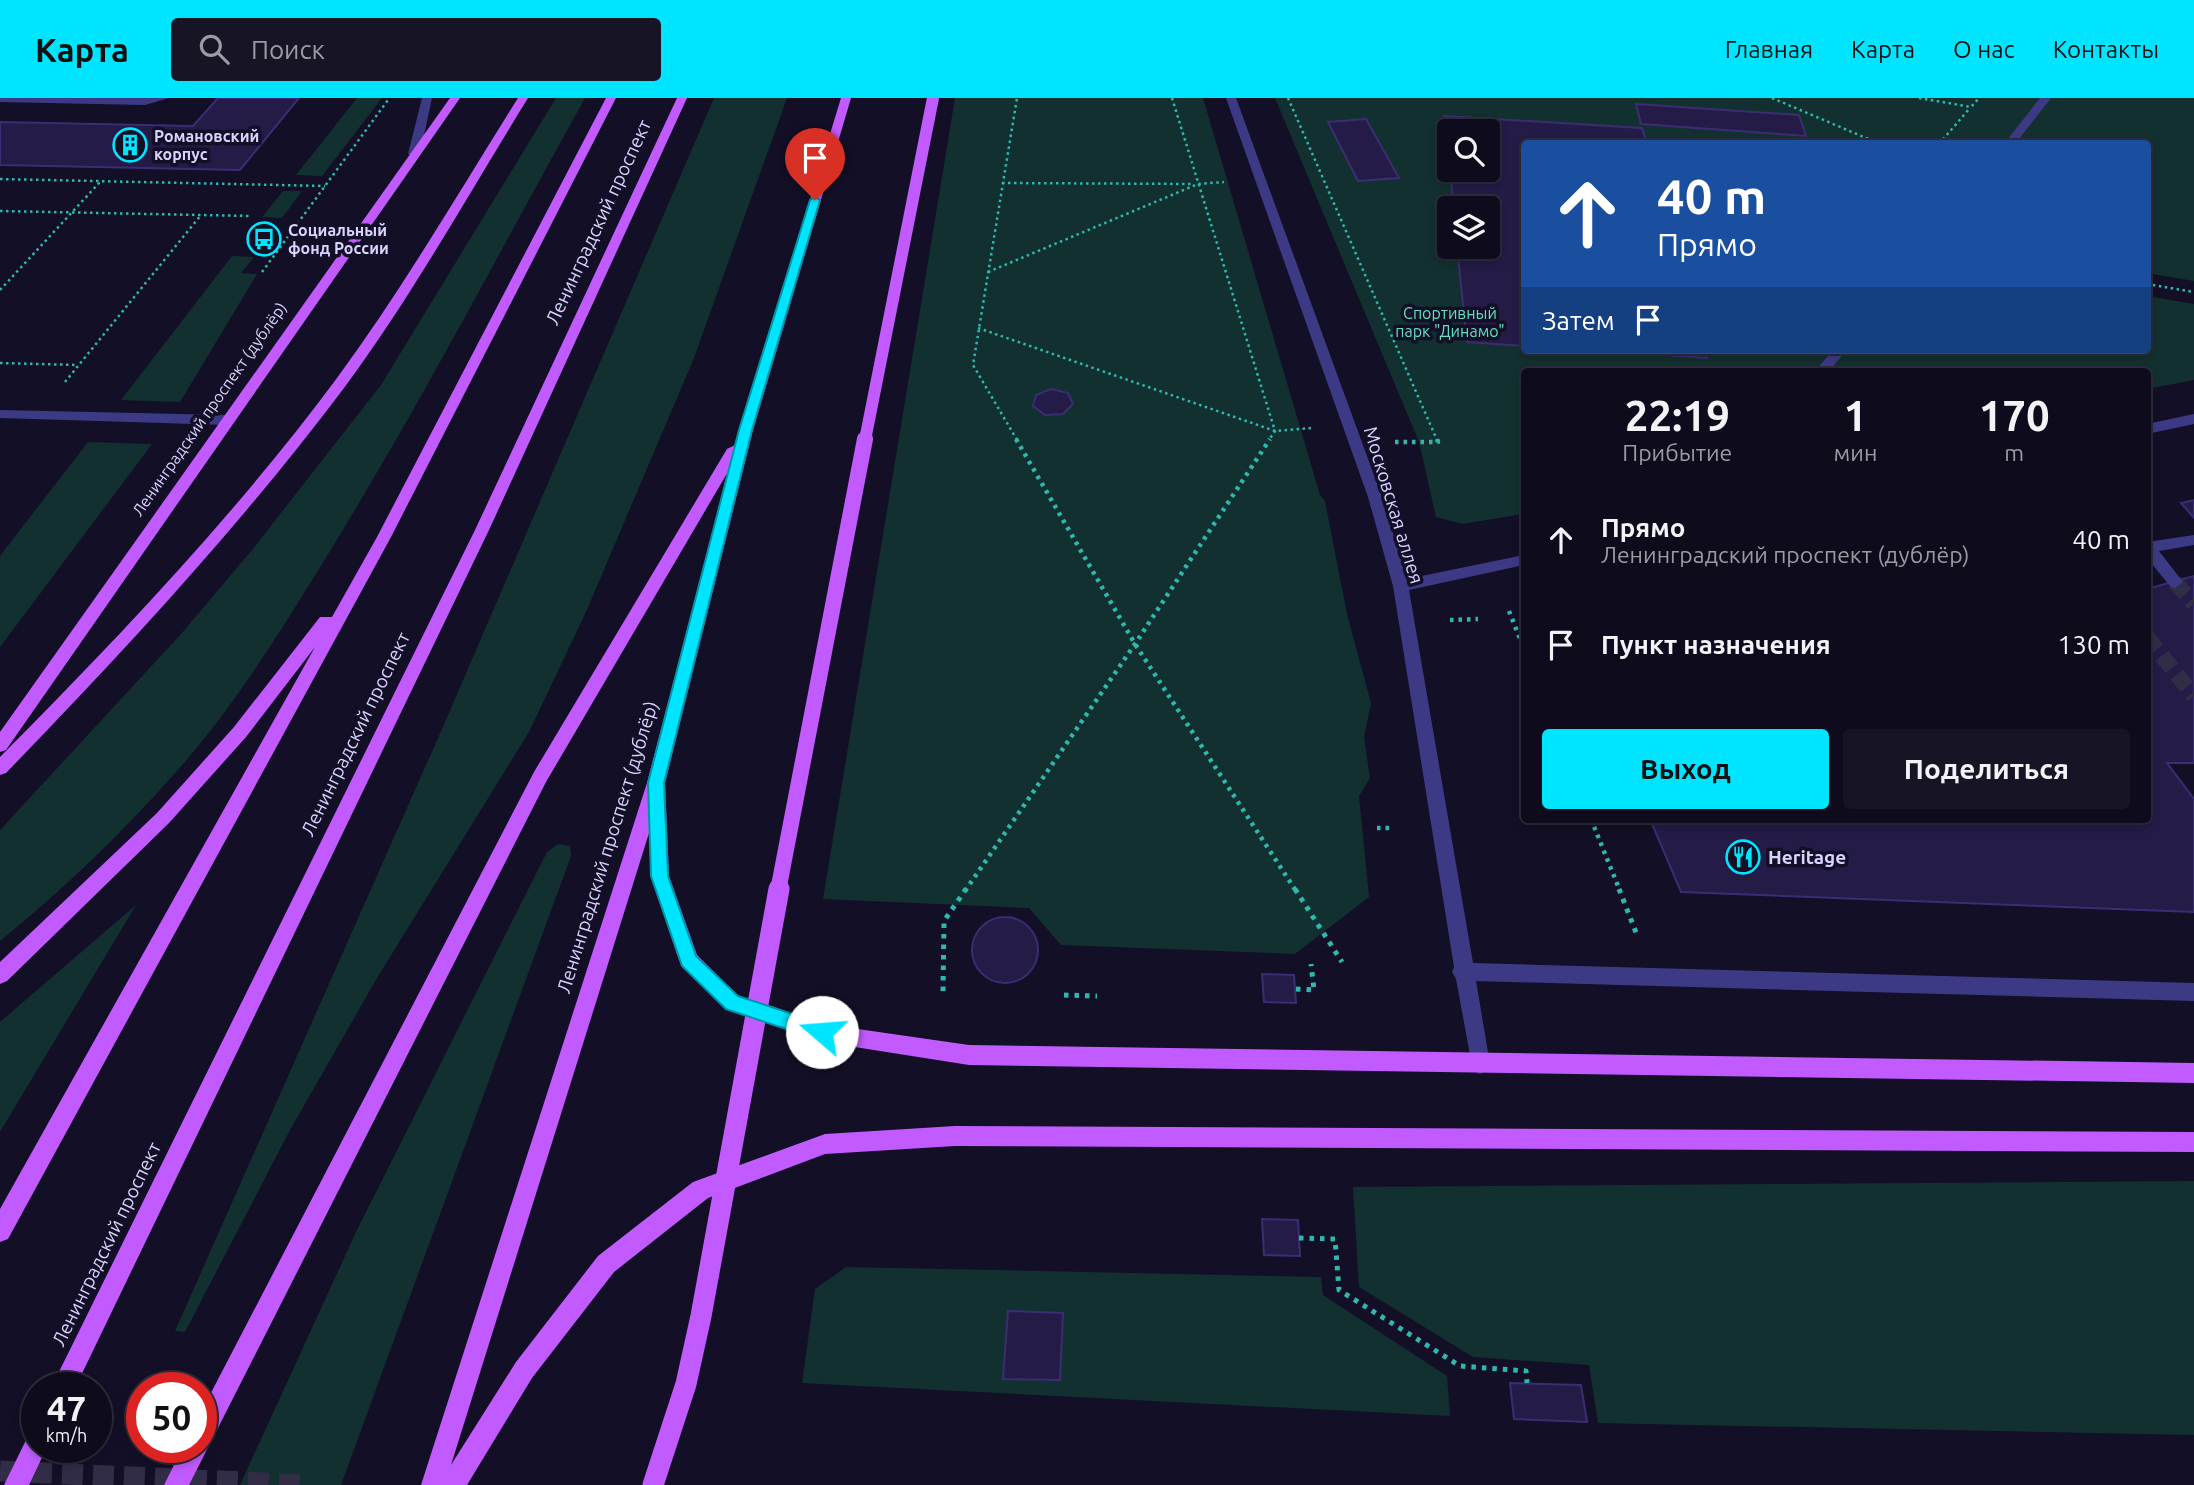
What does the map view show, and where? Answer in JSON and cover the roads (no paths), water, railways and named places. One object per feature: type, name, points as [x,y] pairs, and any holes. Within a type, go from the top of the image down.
[{"type":"main road","name":"Ленинградский проспект (дублёр)","points":[[0,745],[455,98]]},
{"type":"main road","points":[[0,768],[137,625],[200,554],[340,382],[523,98]]},
{"type":"main road","points":[[0,1231],[384,537],[611,98]]},
{"type":"main road","name":"Ленинградский проспект","points":[[71,1372],[482,530],[682,98]]},
{"type":"main road","name":"Ленинградский проспект (дублёр)","points":[[433,1485],[656,783],[746,430],[846,98]]},
{"type":"main road","points":[[653,1485],[685,1384],[701,1316],[818,673],[933,98]]},
{"type":"main road","points":[[217,1406],[540,777],[746,430]]},
{"type":"main road","points":[[0,975],[163,818],[240,732],[314,638],[384,537]]},
{"type":"main road","points":[[0,736],[26,708]]},
{"type":"main road","points":[[656,783],[660,876],[689,960],[732,1003],[822,1032],[969,1055],[2194,1073]]},
{"type":"main road","points":[[453,1485],[524,1370],[606,1264],[701,1190],[825,1144],[955,1136],[2194,1142]]},
{"type":"main road","points":[[16,1485],[27,1463]]},
{"type":"main road","points":[[176,1485],[188,1463]]},
{"type":"street","points":[[0,99],[145,102],[164,98]]},
{"type":"street","points":[[414,154],[427,98]]},
{"type":"street","name":"Московская аллея","points":[[1231,98],[1375,497],[1401,586],[1462,972],[1480,1064]]},
{"type":"street","points":[[2012,140],[2046,98]]},
{"type":"street","points":[[1825,368],[1837,354]]},
{"type":"street","points":[[0,414],[227,420]]},
{"type":"street","points":[[2151,428],[2194,419]]},
{"type":"street","points":[[2151,547],[2194,540]]},
{"type":"street","points":[[2151,553],[2175,582]]},
{"type":"street","points":[[1401,586],[1521,561]]},
{"type":"street","points":[[1462,972],[2194,992]]},
{"type":"tunnel","points":[[2175,582],[2194,604]]},
{"type":"tunnel","points":[[2151,642],[2194,696]]},
{"type":"tunnel","points":[[0,1471],[308,1485]]},
{"type":"place","name":"Романовский корпус","points":[[130,145]]},
{"type":"place","name":"Социальный фонд России","points":[[264,239]]},
{"type":"place","name":"Heritage","points":[[1743,857]]},
{"type":"park label","name":"Спортивный парк \"Динамо\"","points":[[1450,322]]}]
